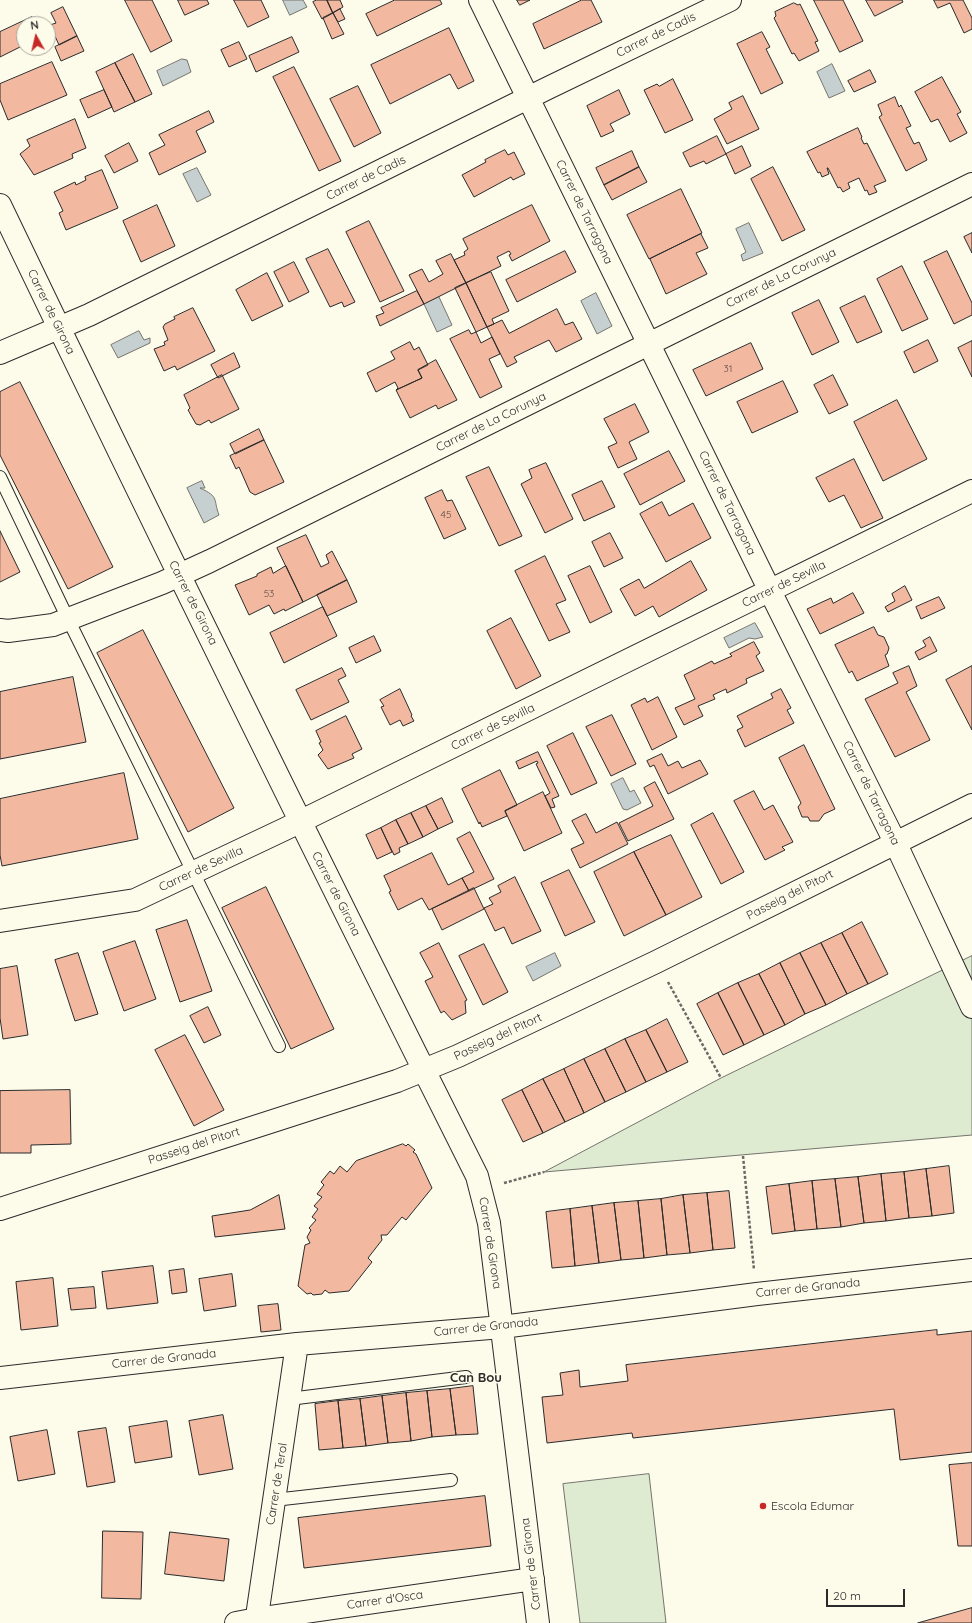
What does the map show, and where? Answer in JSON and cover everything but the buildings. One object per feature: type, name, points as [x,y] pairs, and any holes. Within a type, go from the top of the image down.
[{"type":"street","name":"Carrer de Tarragona","points":[[480,0],[770,591],[896,842],[972,1007]]},
{"type":"street","name":"Carrer de Cadis","points":[[0,353],[89,315],[730,0]]},
{"type":"street","name":"Carrer de La Corunya","points":[[0,630],[8,631],[53,625],[162,583],[210,561],[972,184]]},
{"type":"street","name":"Carrer de Girona","points":[[0,205],[58,328],[178,575],[195,605],[299,822],[477,1176],[482,1190],[489,1223],[538,1623]]},
{"type":"street","name":"Carrer de Sevilla","points":[[2,916],[134,900],[299,822],[972,491]]},
{"type":"street","name":"Passeig del Pitort","points":[[0,1209],[397,1081],[458,1056],[656,962],[972,805]]},
{"type":"street","name":"Carrer de Granada","points":[[0,1378],[298,1344],[502,1327],[756,1294],[972,1270]]},
{"type":"street","name":"Carrer de Terol","points":[[250,1622],[274,1500],[298,1344]]},
{"type":"street","name":"Carrer d'Osca","points":[[250,1622],[533,1578]]},
{"type":"lane","points":[[0,477],[68,619],[279,1046]]},
{"type":"lane","points":[[289,1399],[466,1376]]},
{"type":"lane","points":[[274,1500],[451,1480]]},
{"type":"path","points":[[656,962],[720,1078]]},
{"type":"path","points":[[743,1156],[756,1294]]},
{"type":"path","points":[[482,1190],[544,1172]]},
{"type":"green space","points":[[972,956],[972,1135],[544,1172],[721,1078]]},
{"type":"green space","points":[[649,1474],[666,1623],[580,1623],[563,1484]]},
{"type":"shaded area","points":[[283,0],[303,0],[307,7],[290,15]]},
{"type":"shaded area","points":[[182,59],[187,60],[191,72],[163,86],[157,71]]},
{"type":"shaded area","points":[[832,64],[845,91],[829,98],[817,72]]},
{"type":"shaded area","points":[[197,168],[211,195],[197,202],[183,174]]},
{"type":"shaded area","points":[[749,223],[763,253],[743,261],[741,255],[746,252],[736,229]]},
{"type":"shaded area","points":[[596,293],[612,326],[597,334],[581,301]]},
{"type":"shaded area","points":[[439,297],[452,325],[437,332],[424,304]]},
{"type":"shaded area","points":[[139,331],[144,340],[150,338],[150,343],[118,358],[111,345]]},
{"type":"shaded area","points":[[202,481],[205,488],[200,488],[211,494],[215,499],[219,515],[204,523],[187,488]]},
{"type":"shaded area","points":[[755,623],[763,637],[755,639],[749,638],[729,648],[724,638]]},
{"type":"shaded area","points":[[623,778],[630,792],[634,790],[641,803],[627,810],[623,809],[611,784]]},
{"type":"shaded area","points":[[555,953],[561,966],[533,981],[526,967]]},
{"type":"place","name":"Escola Edumar","points":[[763,1506]]},
{"type":"district","name":"Can Bou","points":[[476,1378]]}]
